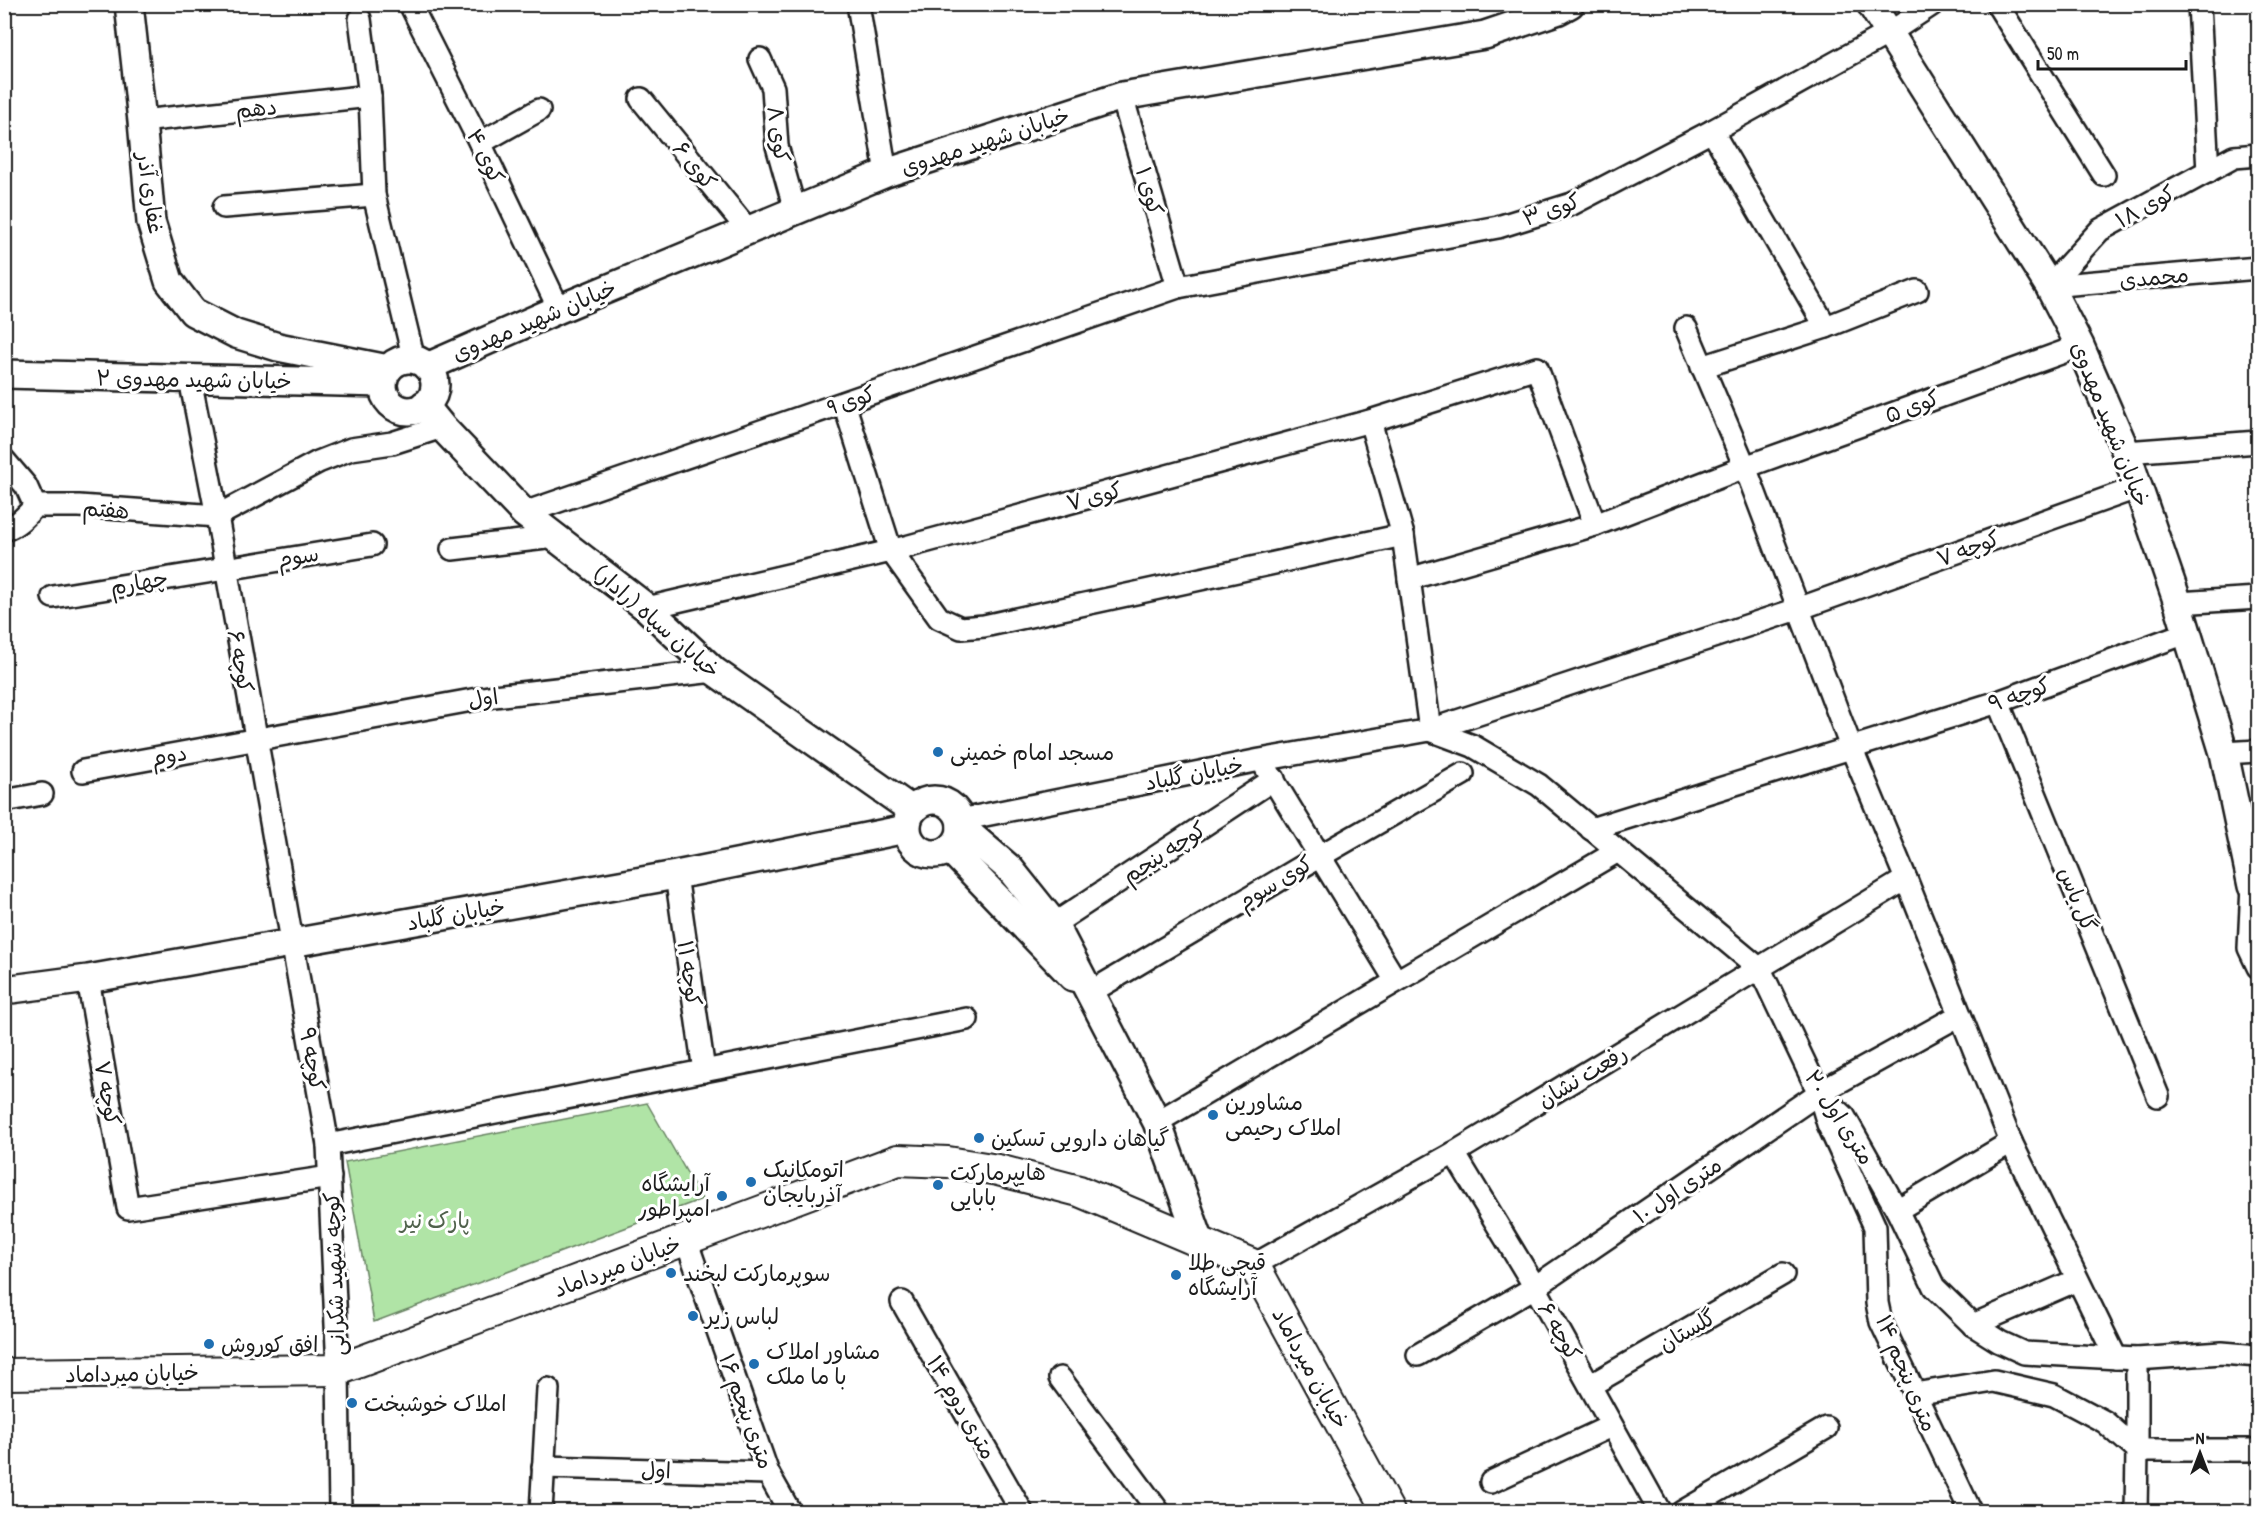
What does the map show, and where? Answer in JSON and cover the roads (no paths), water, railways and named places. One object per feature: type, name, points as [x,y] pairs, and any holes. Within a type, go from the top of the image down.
[{"type":"main road","name":"خیابان میرداماد","points":[[4,1374],[338,1371],[898,1160],[948,1162],[998,1170],[1079,1191],[1254,1265],[1389,1512]]},
{"type":"street","name":"غفاری آذر","points":[[129,4],[151,222],[169,281],[193,312],[236,334],[385,376]]},
{"type":"street","name":"کوی ۴","points":[[410,4],[480,143],[559,309]]},
{"type":"street","points":[[858,4],[886,173]]},
{"type":"street","name":"خیابان شهید مهدوی","points":[[420,363],[559,309],[886,173],[1122,96],[1485,35],[1559,10],[1570,4]]},
{"type":"street","name":"خیابان شهید مهدوی","points":[[1871,4],[2049,286],[2080,346],[2126,452],[2178,603],[2252,847],[2255,891]]},
{"type":"street","name":"کوی ۳","points":[[1178,287],[1498,227],[1572,204],[1713,131],[1889,33],[1932,4]]},
{"type":"street","points":[[1997,4],[2104,175]]},
{"type":"street","points":[[2199,4],[2208,172]]},
{"type":"street","points":[[360,19],[370,96],[374,195],[420,363],[432,374],[434,391],[424,405],[417,409],[400,409],[387,399],[385,376],[399,361],[420,363]]},
{"type":"street","name":"کوی ۸","points":[[760,59],[773,88],[777,146],[795,210]]},
{"type":"street","name":"دهم","points":[[142,121],[370,96]]},
{"type":"street","name":"کوی ۱","points":[[1122,96],[1178,287]]},
{"type":"street","name":"کوی ۶","points":[[641,99],[748,230]]},
{"type":"street","points":[[480,143],[540,110]]},
{"type":"street","points":[[1713,131],[1826,327]]},
{"type":"street","name":"کوی ۱۸","points":[[2049,286],[2100,230],[2234,157],[2259,155]]},
{"type":"street","points":[[224,207],[374,195]]},
{"type":"street","name":"محمدی","points":[[2049,286],[2259,268]]},
{"type":"street","name":"کوی 9","points":[[524,513],[1178,287]]},
{"type":"street","points":[[1702,367],[1826,327],[1917,291]]},
{"type":"street","points":[[1686,328],[1744,467],[1851,747],[2011,1142],[2077,1280],[2127,1359],[2137,1450],[2136,1512]]},
{"type":"street","name":"کوی ۵","points":[[1409,579],[1595,525],[1744,467],[2080,346]]},
{"type":"street","name":"کوی ۷","points":[[647,608],[891,551],[1370,421],[1537,368],[1595,525]]},
{"type":"street","name":"خیابان شهید مهدوی ۲","points":[[4,374],[190,379],[385,376]]},
{"type":"street","name":"کوچه ۶","points":[[190,379],[217,516],[224,567],[292,943]]},
{"type":"street","points":[[844,403],[891,551],[939,618],[961,628],[984,626],[1403,535]]},
{"type":"street","name":"خیابان سپاه (رادار)","points":[[424,405],[442,428],[524,513],[647,608],[714,672],[909,820]]},
{"type":"street","points":[[1370,421],[1403,535],[1430,730]]},
{"type":"street","points":[[217,516],[318,462],[351,449],[392,443],[442,428]]},
{"type":"street","points":[[2126,452],[2259,442]]},
{"type":"street","points":[[4,460],[26,486],[35,506],[12,528],[4,530]]},
{"type":"street","name":"کوچه ۷","points":[[1430,730],[1798,609],[2139,487]]},
{"type":"street","name":"هفتم","points":[[35,506],[79,506],[217,516]]},
{"type":"street","points":[[452,549],[555,537]]},
{"type":"street","name":"سوم","points":[[224,567],[372,545]]},
{"type":"street","name":"چهارم","points":[[53,597],[224,567]]},
{"type":"street","points":[[2178,603],[2259,598]]},
{"type":"street","name":"کوچه ۹","points":[[1592,829],[1998,702],[2186,633]]},
{"type":"street","name":"اول","points":[[255,739],[494,696],[714,672]]},
{"type":"street","name":"گل یاس","points":[[1998,702],[2158,1096]]},
{"type":"street","name":"خیابان گلباد","points":[[957,832],[1260,760],[1430,730]]},
{"type":"street","name":"۲۰ متری اول","points":[[1430,730],[1473,746],[1539,785],[1760,969],[1819,1094],[1844,1116],[1897,1210],[1934,1287],[1973,1325],[2000,1342],[2024,1353],[2127,1359],[2222,1353],[2259,1356]]},
{"type":"street","name":"دوم","points":[[83,771],[255,739]]},
{"type":"street","points":[[2224,753],[2259,751]]},
{"type":"street","points":[[1260,760],[1274,779],[1396,981]]},
{"type":"street","name":"کوی سوم","points":[[1089,993],[1463,774]]},
{"type":"street","name":"کوچه پنجم","points":[[1054,924],[1274,779]]},
{"type":"street","points":[[4,801],[42,794]]},
{"type":"street","points":[[957,832],[939,854],[928,854],[917,849],[909,840],[909,820],[921,803],[933,800],[945,802],[954,810],[957,832],[1036,940],[1089,993]]},
{"type":"street","name":"خیابان گلباد","points":[[4,990],[88,979],[676,875],[909,820]]},
{"type":"street","points":[[957,832],[1010,869],[1054,924],[1157,1122],[1200,1242]]},
{"type":"street","points":[[1157,1122],[1618,851]]},
{"type":"street","name":"کوچه ۱۱","points":[[676,875],[704,1071]]},
{"type":"street","name":"رفعت نشان","points":[[1254,1265],[1454,1153],[1906,879]]},
{"type":"street","points":[[2255,891],[2249,948],[2259,967]]},
{"type":"street","name":"کوچه ۹","points":[[292,943],[328,1145],[330,1177]]},
{"type":"street","name":"کوچه ۷","points":[[88,979],[128,1208],[330,1177]]},
{"type":"street","name":"۱۰ متری اول","points":[[1418,1355],[1535,1287],[1819,1094],[1960,1015]]},
{"type":"street","points":[[328,1145],[967,1020]]},
{"type":"street","name":"۱۴ متری پنجم","points":[[1819,1094],[1828,1124],[1875,1227],[1877,1303],[1881,1322],[1971,1512]]},
{"type":"street","points":[[1897,1210],[2011,1142]]},
{"type":"street","name":"کوچه ۶","points":[[1454,1153],[1592,1385],[1611,1426],[1660,1512]]},
{"type":"street","name":"کوچه شهید شکرانی","points":[[330,1177],[338,1371],[340,1512]]},
{"type":"street","name":"۱۶ متری پنجم","points":[[686,1240],[768,1473],[790,1512]]},
{"type":"street","name":"گلستان","points":[[1592,1385],[1783,1274]]},
{"type":"street","points":[[1973,1325],[2077,1280]]},
{"type":"street","name":"۱۴ متری دوم","points":[[902,1302],[1022,1512]]},
{"type":"street","points":[[1060,1378],[1159,1512]]},
{"type":"street","points":[[1914,1394],[1994,1381],[2054,1395],[2105,1422],[2137,1450],[2259,1450]]},
{"type":"street","points":[[541,1512],[548,1389]]},
{"type":"street","points":[[1491,1482],[1611,1426]]},
{"type":"street","points":[[1682,1512],[1826,1428]]},
{"type":"street","name":"اول","points":[[543,1467],[768,1473]]},
{"type":"place","name":"مسجد امام خمینی","points":[[938,752]]},
{"type":"place","name":"مشاورین املاک رحیمی","points":[[1213,1115]]},
{"type":"place","name":"گیاهان دارویی تسکین","points":[[979,1138]]},
{"type":"place","name":"اتومکانیک آذربایجان","points":[[751,1182]]},
{"type":"place","name":"هایپرمارکت بابایی","points":[[938,1185]]},
{"type":"place","name":"آرایشگاه امپراطور","points":[[722,1196]]},
{"type":"place","name":"سوپرمارکت لبخند","points":[[671,1273]]},
{"type":"place","name":"قیچی طلا آرایشگاه","points":[[1176,1275]]},
{"type":"place","name":"لباس زیر","points":[[693,1316]]},
{"type":"place","name":"افق کوروش","points":[[209,1344]]},
{"type":"place","name":"مشاور املاک با ما ملک","points":[[754,1364]]},
{"type":"place","name":"املاک خوشبخت","points":[[352,1403]]},
{"type":"park label","name":"پارک نیر","points":[[435,1220]]}]
